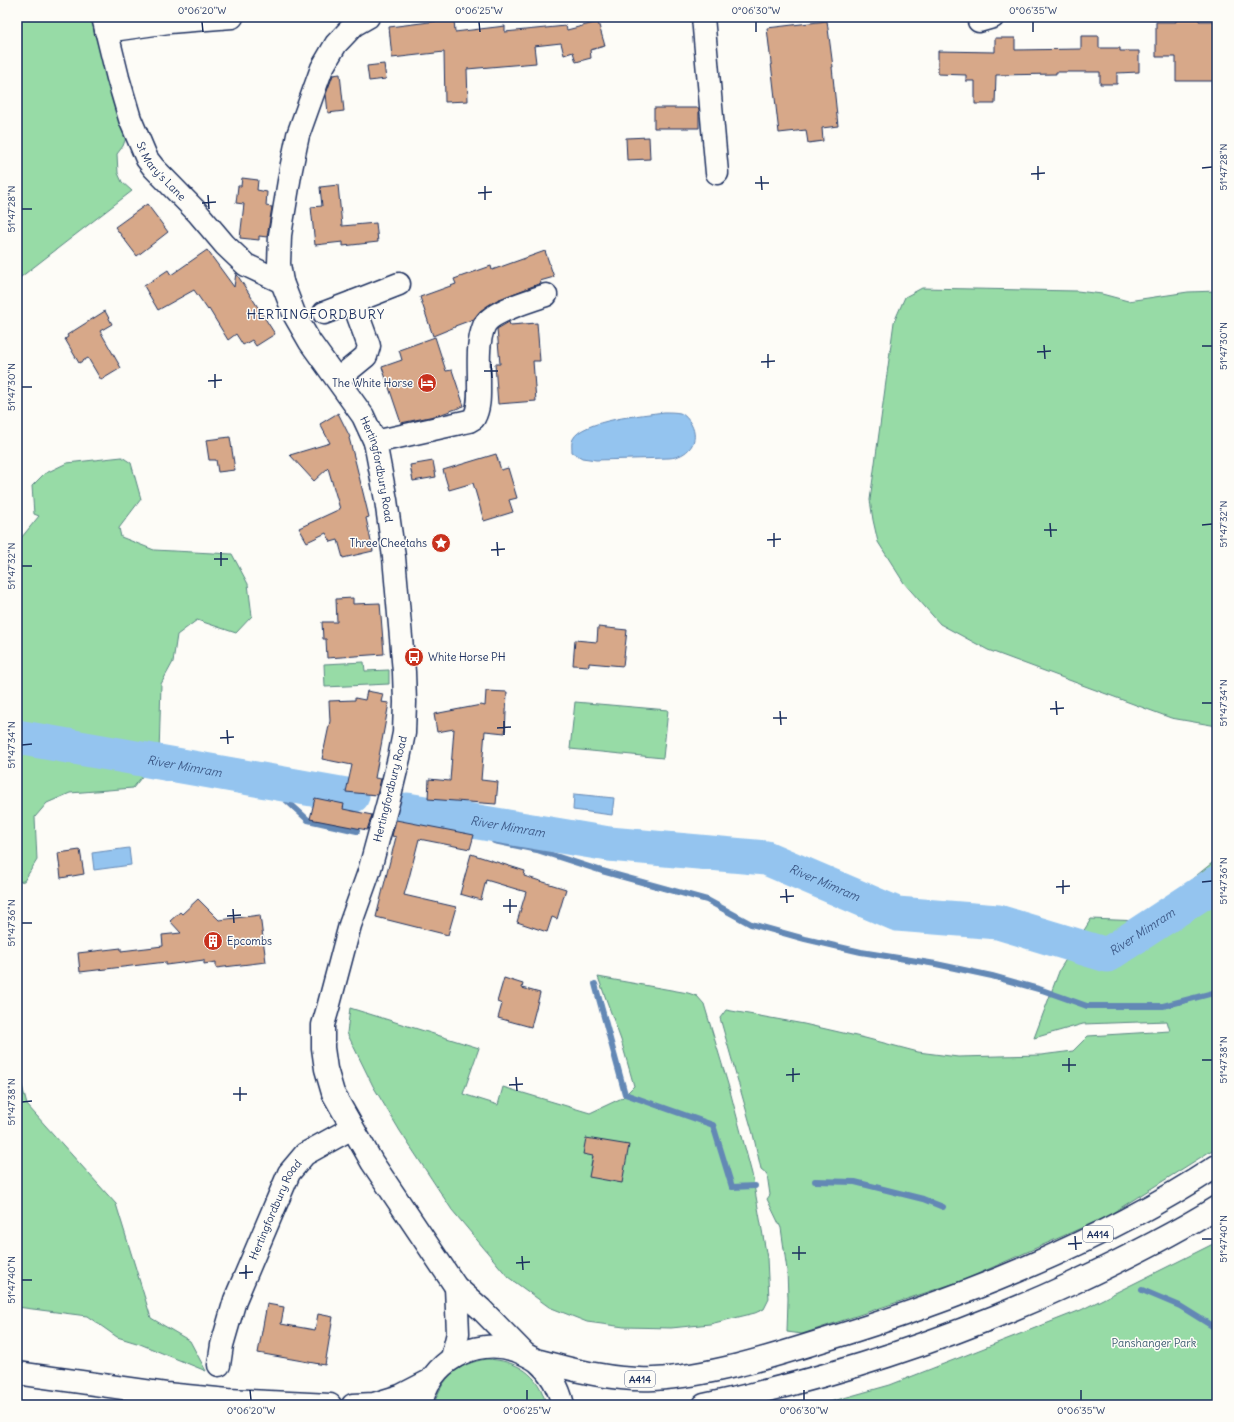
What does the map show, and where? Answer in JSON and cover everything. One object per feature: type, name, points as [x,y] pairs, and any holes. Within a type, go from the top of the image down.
[{"type":"main road","points":[[105,24],[170,22],[232,17]]},
{"type":"main road","points":[[702,17],[717,173]]},
{"type":"main road","name":"Hertingfordbury Road","points":[[356,20],[336,44],[322,68],[298,135],[280,235],[279,264],[282,282],[295,316],[303,330],[363,416],[375,442],[394,557],[404,672],[404,734],[383,821],[350,925],[323,1025],[323,1048],[326,1068],[333,1093],[352,1128],[377,1169],[456,1287],[548,1373],[558,1388],[563,1405]]},
{"type":"main road","name":"St Mary's Lane","points":[[105,24],[130,119],[146,159],[197,212],[225,246],[246,265],[282,282]]},
{"type":"main road","points":[[324,313],[399,284]]},
{"type":"main road","points":[[375,442],[469,421],[474,418],[478,406],[480,348],[484,325],[500,312],[546,295]]},
{"type":"main road","points":[[338,379],[366,356],[369,346],[353,302]]},
{"type":"main road","name":"Hertingfordbury Road","points":[[219,1365],[222,1345],[235,1300],[289,1173],[305,1154],[352,1128]]},
{"type":"main road","name":"A414","points":[[530,1357],[576,1371],[616,1378],[654,1379],[695,1374],[744,1363],[806,1346],[928,1307],[1008,1274],[1094,1236],[1179,1191],[1217,1166]]},
{"type":"main road","points":[[704,1405],[813,1379],[870,1362],[919,1346],[1019,1308],[1108,1267],[1190,1224],[1217,1207]]},
{"type":"main road","points":[[452,1358],[458,1333],[456,1287]]},
{"type":"main road","points":[[421,1405],[431,1380],[440,1368],[452,1358],[468,1350],[487,1346],[506,1347],[530,1357]]},
{"type":"main road","points":[[17,1373],[166,1394],[228,1400],[330,1405]]},
{"type":"main road","points":[[353,1405],[374,1404],[400,1396],[431,1380]]},
{"type":"green space","points":[[17,17],[90,17],[127,128],[127,135],[123,146],[117,154],[118,173],[122,182],[132,191],[17,280]]},
{"type":"green space","points":[[922,288],[1077,291],[1102,294],[1128,301],[1188,292],[1217,291],[1217,726],[1171,718],[988,650],[940,624],[904,583],[878,542],[870,500],[894,322],[905,297]]},
{"type":"green space","points":[[122,457],[131,463],[141,499],[119,528],[121,537],[154,550],[232,554],[248,584],[252,616],[236,633],[197,620],[177,635],[173,662],[161,684],[159,755],[133,788],[70,793],[47,803],[35,817],[37,860],[24,881],[17,882],[17,543],[39,516],[34,514],[32,486],[44,474],[67,463]]},
{"type":"green space","points":[[364,662],[365,671],[389,670],[389,684],[325,687],[324,664]]},
{"type":"green space","points":[[575,702],[668,710],[663,758],[570,749]]},
{"type":"green space","points":[[1217,859],[1217,1147],[1106,1217],[964,1280],[802,1334],[787,1332],[787,1270],[781,1228],[767,1199],[770,1195],[767,1174],[761,1169],[753,1134],[720,1018],[726,1010],[804,1024],[918,1052],[958,1057],[1041,1055],[1073,1051],[1088,1036],[1170,1031],[1167,1021],[1083,1024],[1034,1038],[1060,969],[1091,919],[1140,921]]},
{"type":"green space","points":[[598,977],[688,993],[697,996],[704,1004],[730,1091],[752,1174],[767,1258],[769,1299],[764,1309],[755,1313],[710,1324],[671,1328],[624,1327],[587,1322],[549,1307],[508,1277],[452,1210],[400,1131],[373,1086],[347,1033],[350,1008],[479,1048],[463,1094],[498,1105],[503,1087],[590,1113],[622,1098],[634,1086],[621,1040]]},
{"type":"green space","points":[[17,1066],[27,1105],[116,1204],[151,1318],[190,1341],[206,1371],[140,1344],[117,1337],[87,1316],[17,1307]]},
{"type":"green space","name":"Panshanger Park","points":[[1217,1242],[1217,1405],[819,1405],[890,1385],[1081,1310]]},
{"type":"green space","points":[[486,1359],[507,1362],[525,1371],[538,1385],[543,1394],[546,1405],[434,1405],[437,1395],[452,1373],[467,1364]]},
{"type":"water","points":[[664,412],[680,413],[686,417],[694,431],[693,442],[687,452],[681,455],[669,458],[596,460],[582,458],[572,452],[573,439],[588,427],[629,417]]},
{"type":"water","points":[[574,794],[614,798],[612,815],[573,810]]},
{"type":"water","points":[[129,848],[131,865],[94,870],[92,853]]},
{"type":"building","points":[[1176,18],[1199,18],[1199,21],[1217,21],[1217,81],[1176,81],[1176,57],[1156,57],[1156,22],[1176,22]]},
{"type":"building","points":[[454,19],[455,32],[505,26],[505,32],[566,26],[567,30],[598,22],[605,46],[590,50],[591,58],[576,62],[573,52],[564,55],[561,43],[534,46],[536,63],[467,69],[468,101],[445,102],[444,52],[392,58],[389,27]]},
{"type":"building","points":[[827,21],[838,126],[822,128],[823,141],[808,143],[806,130],[779,133],[767,28]]},
{"type":"building","points":[[1081,36],[1099,36],[1099,48],[1120,48],[1120,51],[1139,51],[1139,72],[1117,73],[1117,84],[1100,84],[1100,72],[1056,72],[1056,74],[996,75],[995,104],[975,104],[975,81],[966,81],[966,75],[938,74],[938,51],[995,52],[995,38],[1015,38],[1015,50],[1081,49]]},
{"type":"building","points":[[384,64],[386,79],[369,81],[367,66]]},
{"type":"building","points":[[340,74],[344,111],[328,113],[326,94],[333,75]]},
{"type":"building","points":[[654,108],[699,108],[699,128],[654,128]]},
{"type":"building","points":[[649,137],[650,159],[627,160],[626,138]]},
{"type":"building","points":[[242,178],[258,180],[257,190],[267,192],[266,206],[272,207],[267,237],[259,236],[259,240],[240,238],[244,204],[236,203],[238,186],[241,186]]},
{"type":"building","points":[[338,185],[342,226],[376,223],[378,242],[343,246],[343,242],[315,245],[311,207],[322,206],[320,187]]},
{"type":"building","points":[[147,204],[168,232],[137,256],[115,227]]},
{"type":"building","points":[[207,250],[234,287],[236,273],[275,334],[256,346],[252,340],[243,345],[236,334],[228,340],[209,309],[208,310],[194,290],[158,310],[144,286],[168,270],[171,275]]},
{"type":"building","points":[[545,251],[554,277],[540,281],[541,283],[497,300],[480,311],[474,319],[433,336],[420,297],[456,284],[454,279],[491,266],[492,270]]},
{"type":"building","points":[[105,311],[112,324],[100,331],[121,368],[101,380],[88,358],[79,363],[65,339],[68,337],[67,335]]},
{"type":"building","points":[[509,322],[510,325],[537,323],[540,361],[533,361],[536,401],[498,404],[495,364],[500,364],[497,329]]},
{"type":"building","points":[[435,337],[446,371],[452,370],[464,406],[439,415],[401,423],[382,367],[402,360],[399,350]]},
{"type":"building","points":[[338,413],[350,437],[349,438],[369,517],[366,518],[373,551],[343,558],[338,540],[331,542],[326,533],[307,542],[299,528],[340,509],[328,468],[314,481],[290,455],[330,443],[320,424]]},
{"type":"building","points":[[230,437],[235,470],[218,472],[216,460],[209,460],[206,440]]},
{"type":"building","points":[[496,454],[501,470],[508,468],[517,498],[509,500],[513,512],[484,521],[473,483],[449,490],[443,470]]},
{"type":"building","points":[[433,461],[436,477],[413,481],[410,465]]},
{"type":"building","points":[[353,598],[353,604],[380,603],[384,654],[327,658],[326,639],[323,639],[322,622],[337,622],[336,599]]},
{"type":"building","points":[[598,627],[627,630],[623,666],[589,663],[589,666],[573,665],[575,640],[597,642]]},
{"type":"building","points":[[367,691],[383,694],[381,702],[389,703],[375,778],[381,779],[377,795],[346,792],[352,765],[322,759],[330,721],[329,701],[355,700],[355,698],[365,700]]},
{"type":"building","points":[[486,691],[507,692],[505,733],[485,731],[481,780],[498,782],[496,804],[428,799],[429,779],[450,781],[454,729],[437,732],[434,714],[481,705],[485,706]]},
{"type":"building","points":[[315,798],[344,804],[343,809],[372,815],[367,830],[310,819]]},
{"type":"building","points":[[396,820],[474,835],[470,849],[419,839],[404,895],[456,907],[448,935],[376,917],[396,837],[392,836]]},
{"type":"building","points":[[80,850],[84,874],[61,878],[58,853]]},
{"type":"building","points":[[471,854],[525,871],[524,876],[566,889],[557,919],[552,917],[547,932],[517,922],[526,892],[486,880],[481,900],[460,894]]},
{"type":"building","name":"Epcombs","points":[[198,899],[219,920],[260,915],[266,962],[216,968],[216,962],[204,964],[204,960],[166,965],[166,962],[80,972],[78,953],[121,948],[121,951],[163,946],[162,935],[181,933],[170,921],[180,912],[182,914]]},
{"type":"building","points":[[504,978],[523,984],[522,988],[540,993],[531,1027],[498,1018],[502,1004],[497,1002]]},
{"type":"building","points":[[586,1138],[629,1145],[622,1183],[589,1177],[593,1156],[583,1154]]},
{"type":"building","points":[[267,1304],[284,1307],[281,1324],[315,1330],[318,1314],[333,1317],[325,1365],[258,1353]]},
{"type":"waterway","name":"River Mimram","points":[[17,737],[352,796]]},
{"type":"waterway","points":[[264,780],[308,820],[357,831]]},
{"type":"waterway","name":"River Mimram","points":[[407,810],[609,844],[766,858],[897,914],[998,922],[1107,955],[1217,883]]},
{"type":"waterway","points":[[494,841],[537,850],[602,871],[707,900],[751,924],[805,939],[861,952],[936,964],[992,976],[1042,990],[1087,1006],[1163,1006],[1217,992]]},
{"type":"waterway","points":[[595,984],[625,1094],[713,1125],[732,1187],[755,1186]]},
{"type":"waterway","points":[[815,1181],[855,1182],[923,1199],[943,1207]]},
{"type":"waterway","points":[[1142,1290],[1180,1306],[1217,1329]]},
{"type":"place","name":"The White Horse","points":[[427,383]]},
{"type":"place","name":"Three Cheetahs","points":[[441,543]]},
{"type":"place","name":"White Horse PH","points":[[414,657]]},
{"type":"place","name":"Epcombs","points":[[213,941]]},
{"type":"district","name":"HERTINGFORDBURY","points":[[316,314]]}]
